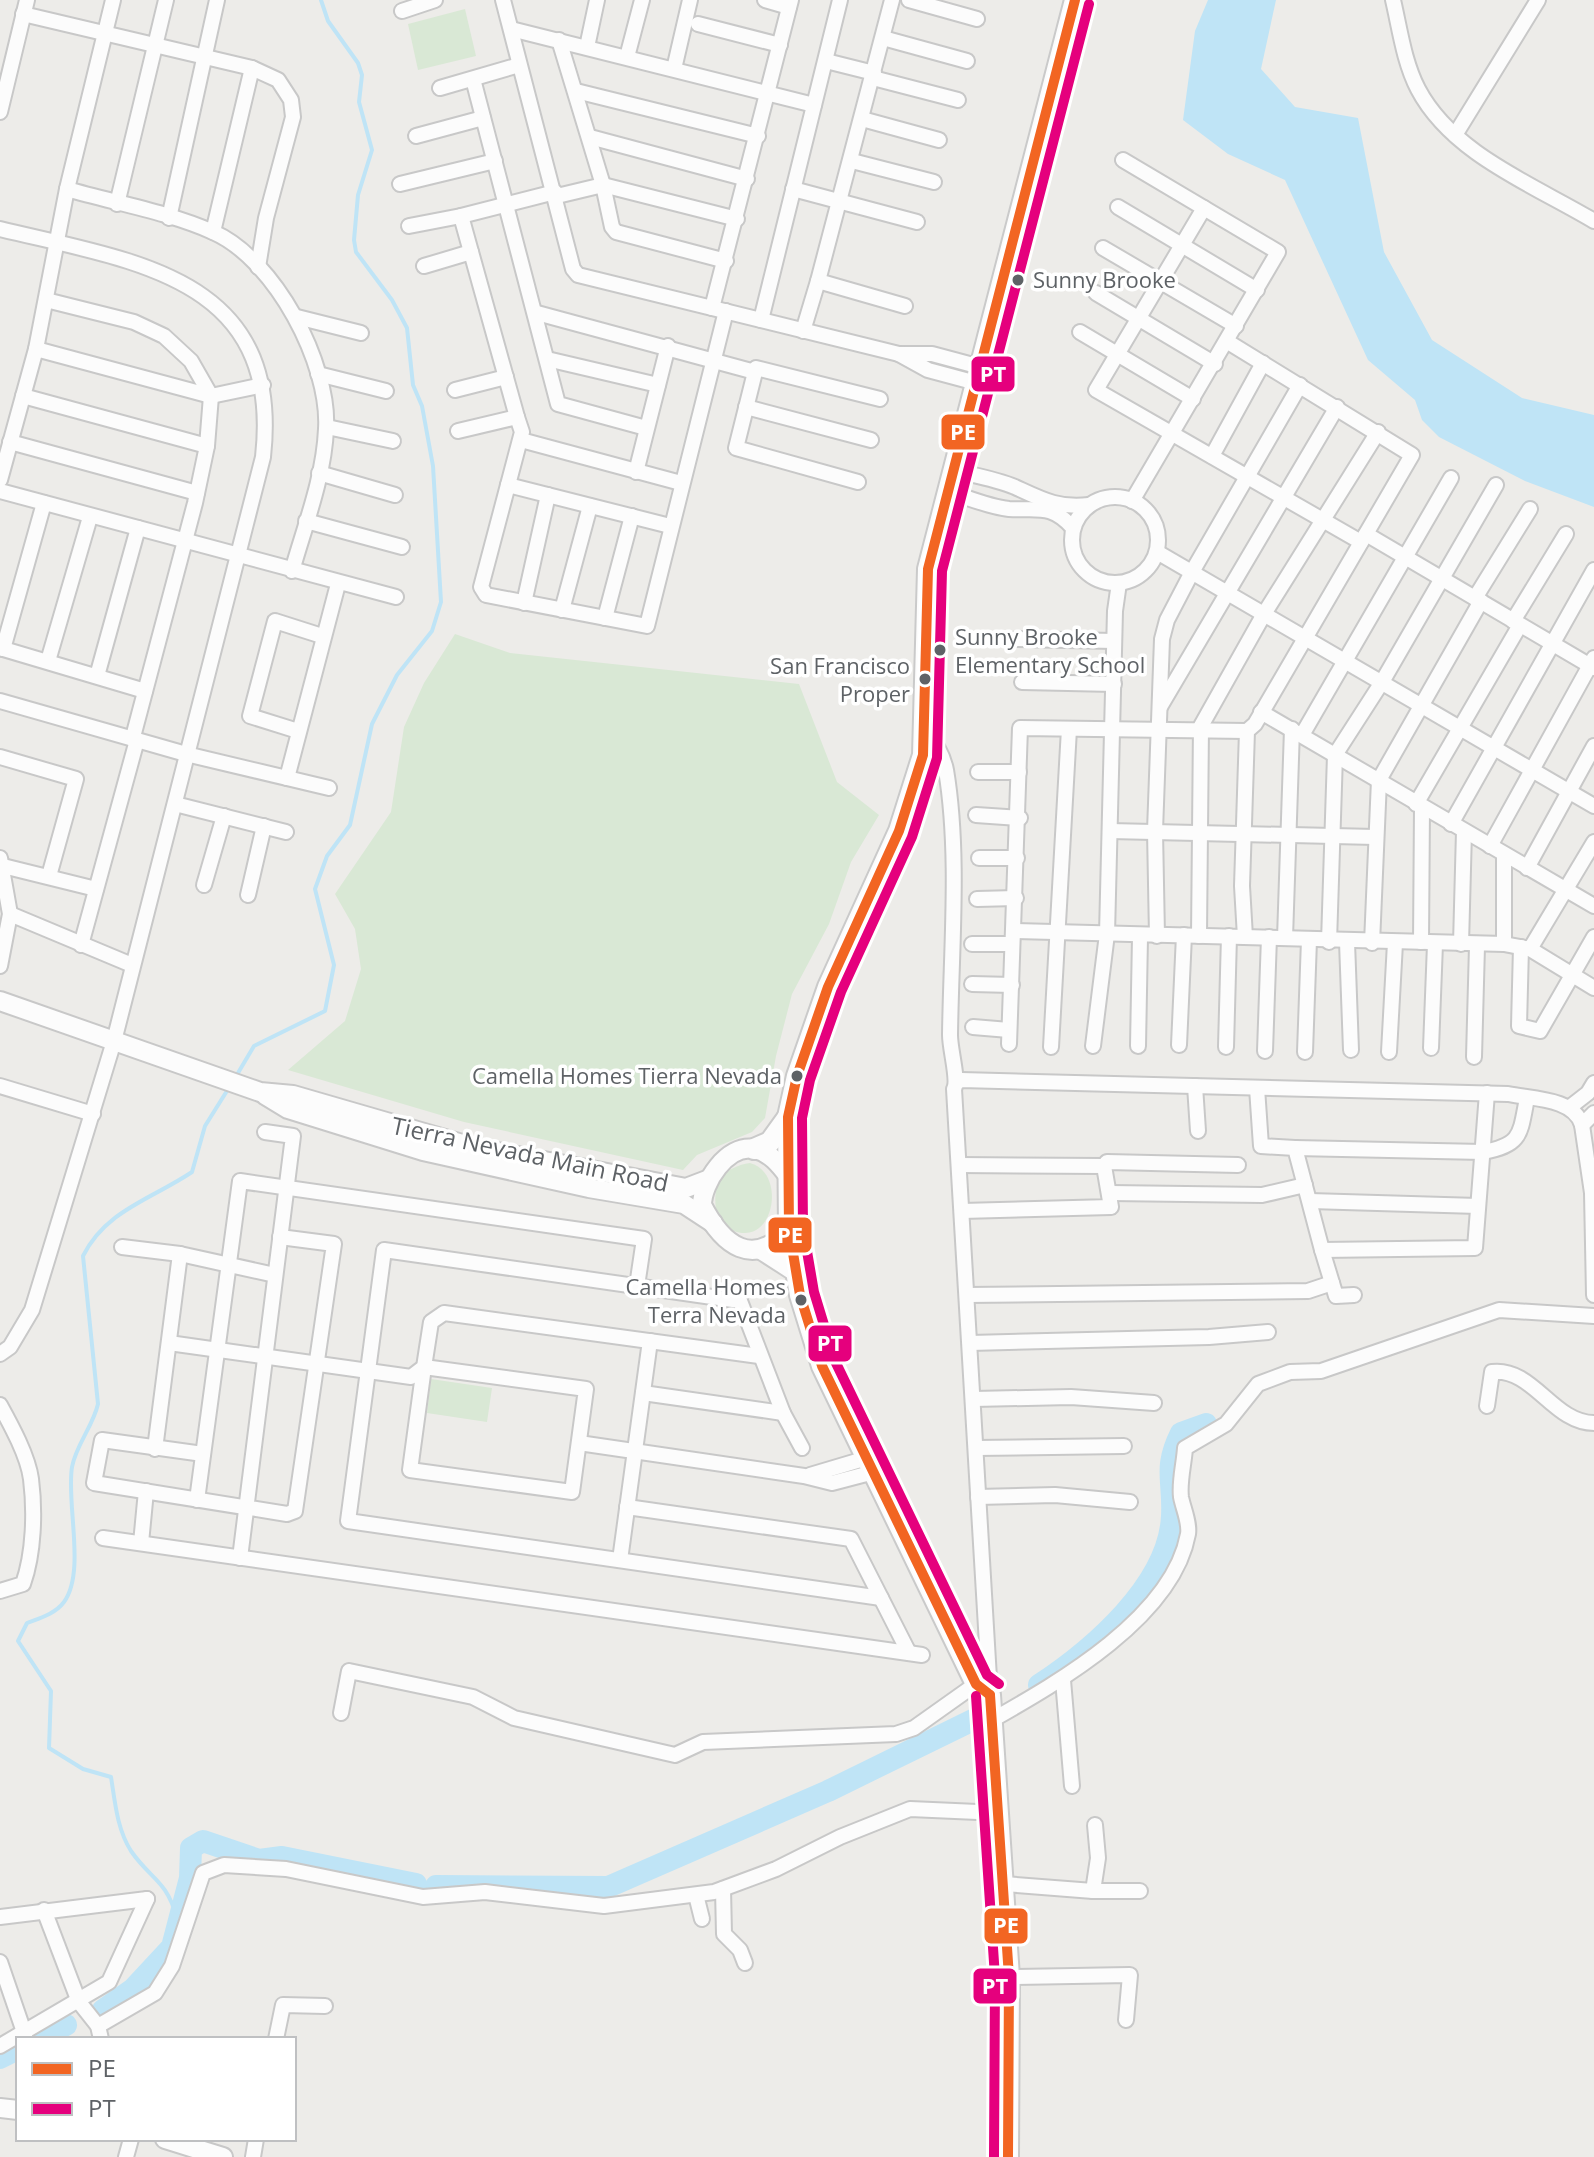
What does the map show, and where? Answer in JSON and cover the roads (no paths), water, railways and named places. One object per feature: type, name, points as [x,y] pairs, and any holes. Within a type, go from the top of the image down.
[{"type":"main road","points":[[1008,2157],[1009,1977],[992,1720],[983,1690],[822,1366],[794,1270],[789,1229],[788,1117],[797,1076],[828,987],[899,831],[916,782],[926,724],[938,572],[952,493],[1075,0]]},
{"type":"main road","points":[[754,1149],[770,1142],[788,1117]]},
{"type":"main road","points":[[763,1250],[794,1270]]},
{"type":"street","points":[[0,480],[36,349],[67,189],[113,0]]},
{"type":"street","points":[[117,204],[166,0]]},
{"type":"street","points":[[169,218],[217,0]]},
{"type":"street","points":[[402,11],[435,0]]},
{"type":"street","points":[[503,0],[556,194],[573,269],[578,275],[899,354],[932,354],[982,376]]},
{"type":"street","points":[[587,47],[597,0]]},
{"type":"street","points":[[627,57],[642,0]]},
{"type":"street","points":[[674,69],[690,0]]},
{"type":"street","points":[[461,216],[521,440],[481,587],[486,595],[647,626],[713,359],[726,261],[790,3],[765,0]]},
{"type":"street","points":[[761,320],[840,0]]},
{"type":"street","points":[[803,331],[852,161],[892,0]]},
{"type":"street","points":[[909,0],[977,19]]},
{"type":"street","points":[[1393,0],[1406,59],[1418,89],[1455,135],[1473,150],[1592,216]]},
{"type":"street","points":[[1455,135],[1538,0]]},
{"type":"street","points":[[0,112],[25,7],[105,33],[252,68],[278,80],[293,110],[258,267]]},
{"type":"street","points":[[698,24],[780,45]]},
{"type":"street","points":[[511,29],[814,105]]},
{"type":"street","points":[[883,38],[967,61]]},
{"type":"street","points":[[559,40],[616,232],[726,261]]},
{"type":"street","points":[[826,61],[958,100]]},
{"type":"street","points":[[440,88],[519,65]]},
{"type":"street","points":[[213,232],[252,68]]},
{"type":"street","points":[[473,79],[537,313],[558,404],[646,428]]},
{"type":"street","points":[[576,91],[758,136]]},
{"type":"street","points":[[416,136],[483,118]]},
{"type":"street","points":[[862,119],[939,140]]},
{"type":"street","points":[[590,137],[747,179]]},
{"type":"street","points":[[1123,160],[1278,252],[1132,501]]},
{"type":"street","points":[[400,184],[495,161]]},
{"type":"street","points":[[852,161],[934,182]]},
{"type":"street","points":[[409,226],[603,185],[737,219]]},
{"type":"street","points":[[67,189],[213,232],[258,267],[297,317],[318,374],[327,427],[319,473],[292,571]]},
{"type":"street","points":[[793,189],[917,222]]},
{"type":"street","points":[[1118,207],[1257,290]]},
{"type":"street","points":[[1204,208],[1096,390],[1324,520],[1403,557],[1552,644],[1593,663],[1490,846]]},
{"type":"street","points":[[0,229],[139,266],[187,283],[220,309],[235,326],[257,364],[267,410],[263,457],[114,1041],[32,1310],[10,1347],[0,1354]]},
{"type":"street","points":[[1103,248],[1236,326]]},
{"type":"street","points":[[424,266],[471,252]]},
{"type":"street","points":[[818,281],[905,306]]},
{"type":"street","points":[[1096,293],[1215,364]]},
{"type":"street","points":[[46,300],[134,322],[164,336],[191,361],[211,396],[207,446],[197,493],[81,945]]},
{"type":"street","points":[[537,313],[755,372]]},
{"type":"street","points":[[297,317],[361,333]]},
{"type":"street","points":[[1080,332],[1193,399]]},
{"type":"street","points":[[1228,342],[1410,452],[1412,460],[1247,731],[1243,833],[1245,937]]},
{"type":"street","points":[[636,472],[668,346]]},
{"type":"street","points":[[36,349],[211,396],[263,385]]},
{"type":"street","points":[[547,359],[658,385]]},
{"type":"street","points":[[1212,456],[1263,363]]},
{"type":"street","points":[[858,482],[736,448],[756,368],[880,399]]},
{"type":"street","points":[[318,374],[386,391]]},
{"type":"street","points":[[455,390],[506,377]]},
{"type":"street","points":[[1157,936],[1155,831],[1162,639],[1167,620],[1192,572],[1300,385]]},
{"type":"street","points":[[23,396],[207,446]]},
{"type":"street","points":[[746,407],[871,440]]},
{"type":"street","points":[[1159,708],[1230,594],[1337,407]]},
{"type":"street","points":[[458,431],[517,417]]},
{"type":"street","points":[[327,427],[393,441]]},
{"type":"street","points":[[1179,1045],[1198,832],[1200,730],[1264,614],[1378,432]]},
{"type":"street","points":[[521,440],[681,483]]},
{"type":"street","points":[[10,442],[197,493]]},
{"type":"street","points":[[957,471],[1015,487],[1032,498],[1067,508],[1089,505],[1110,497],[1132,501],[1151,516],[1156,528],[1157,552],[1138,576],[1119,583],[1092,577],[1082,568],[1071,542],[1073,528],[1089,505]]},
{"type":"street","points":[[319,473],[395,495]]},
{"type":"street","points":[[1285,938],[1288,834],[1297,732],[1345,660],[1451,478]]},
{"type":"street","points":[[508,485],[670,526]]},
{"type":"street","points":[[1329,942],[1330,835],[1335,755],[1382,682],[1496,485]]},
{"type":"street","points":[[0,491],[338,584],[396,597]]},
{"type":"street","points":[[952,493],[1010,509],[1030,506],[1063,516],[1073,528]]},
{"type":"street","points":[[524,603],[548,495]]},
{"type":"street","points":[[44,503],[1,648],[145,691]]},
{"type":"street","points":[[562,610],[590,506]]},
{"type":"street","points":[[1372,943],[1379,780],[1530,509]]},
{"type":"street","points":[[605,618],[632,516]]},
{"type":"street","points":[[48,661],[90,517]]},
{"type":"street","points":[[306,521],[402,547]]},
{"type":"street","points":[[97,676],[138,528]]},
{"type":"street","points":[[1431,1048],[1419,806],[1566,534]]},
{"type":"street","points":[[1157,552],[1594,806]]},
{"type":"street","points":[[1461,944],[1458,828],[1496,749],[1594,570]]},
{"type":"street","points":[[1093,1046],[1107,934],[1114,641],[1119,583]]},
{"type":"street","points":[[287,778],[338,584]]},
{"type":"street","points":[[298,731],[250,716],[275,621],[322,636]]},
{"type":"street","points":[[1017,639],[1114,641]]},
{"type":"street","points":[[1022,682],[1114,684]]},
{"type":"street","points":[[0,701],[186,754],[329,788]]},
{"type":"street","points":[[1261,712],[1594,906]]},
{"type":"street","points":[[926,724],[940,751],[948,790],[952,892],[950,1044],[958,1082]]},
{"type":"street","points":[[973,1027],[1009,1037],[1020,818],[1020,728],[1247,731]]},
{"type":"street","points":[[1051,1047],[1069,729]]},
{"type":"street","points":[[1527,868],[1594,746]]},
{"type":"street","points":[[0,757],[76,779],[49,876]]},
{"type":"street","points":[[978,772],[1019,772]]},
{"type":"street","points":[[175,804],[286,832]]},
{"type":"street","points":[[976,815],[1020,818]]},
{"type":"street","points":[[204,885],[224,816]]},
{"type":"street","points":[[248,895],[264,826]]},
{"type":"street","points":[[1110,831],[1375,837]]},
{"type":"street","points":[[1594,842],[1567,890],[1525,948],[1520,1027],[1542,1030],[1594,937]]},
{"type":"street","points":[[1504,854],[1504,944]]},
{"type":"street","points":[[979,858],[1017,858]]},
{"type":"street","points":[[0,966],[10,914],[1,862],[96,889]]},
{"type":"street","points":[[977,899],[1016,898]]},
{"type":"street","points":[[10,914],[132,965]]},
{"type":"street","points":[[972,944],[1057,933],[1140,937],[1269,937],[1329,942],[1477,946],[1504,944],[1525,948],[1594,988]]},
{"type":"street","points":[[1226,1047],[1229,936]]},
{"type":"street","points":[[1138,1046],[1140,937]]},
{"type":"street","points":[[1265,1051],[1269,937]]},
{"type":"street","points":[[1305,1052],[1309,940]]},
{"type":"street","points":[[1347,942],[1351,1050]]},
{"type":"street","points":[[1389,1052],[1395,943]]},
{"type":"street","points":[[1474,1057],[1477,946]]},
{"type":"street","points":[[972,984],[1012,985]]},
{"type":"street","name":"Tierra Nevada Main Road","points":[[2,999],[255,1090],[293,1095],[463,1145],[686,1188],[707,1180]]},
{"type":"street","points":[[341,1713],[349,1671],[473,1697],[514,1718],[675,1755],[703,1742],[896,1734],[914,1728],[983,1690],[974,1399],[954,1089],[961,1080],[1487,1093],[1570,1107],[1579,1114],[1590,1152],[1594,1295]]},
{"type":"street","points":[[1570,1107],[1594,1083]]},
{"type":"street","points":[[0,1086],[93,1114]]},
{"type":"street","points":[[1195,1086],[1198,1131]]},
{"type":"street","points":[[1257,1088],[1261,1146],[1295,1148],[1483,1152],[1504,1148],[1515,1142],[1527,1098]]},
{"type":"street","name":"Tierra Nevada Main Road","points":[[255,1090],[288,1109],[423,1151],[589,1188],[684,1204],[713,1223]]},
{"type":"street","points":[[1322,1250],[1475,1248],[1487,1093]]},
{"type":"street","points":[[1582,1125],[1594,1113]]},
{"type":"street","points":[[240,1558],[293,1136],[265,1132]]},
{"type":"street","points":[[1295,1148],[1336,1296],[1354,1295]]},
{"type":"street","points":[[789,1177],[776,1160],[754,1149],[734,1155],[707,1180],[702,1205],[713,1223],[738,1246],[763,1250],[776,1244],[789,1229]]},
{"type":"street","points":[[959,1165],[1104,1166],[1107,1162],[1238,1165]]},
{"type":"street","points":[[962,1211],[1111,1207],[1104,1166]]},
{"type":"street","points":[[197,1500],[240,1181],[644,1239],[637,1286]]},
{"type":"street","points":[[1110,1193],[1262,1195],[1305,1185]]},
{"type":"street","points":[[1310,1201],[1478,1206]]},
{"type":"street","points":[[203,1454],[102,1440],[94,1483],[287,1514],[295,1511],[334,1244],[280,1237]]},
{"type":"street","points":[[122,1247],[180,1254],[275,1275]]},
{"type":"street","points":[[802,1448],[783,1413],[740,1301],[384,1250],[348,1521],[881,1598]]},
{"type":"street","points":[[155,1449],[180,1254]]},
{"type":"street","points":[[967,1295],[1308,1291],[1332,1283]]},
{"type":"street","points":[[992,1720],[1063,1680],[1134,1621],[1171,1577],[1189,1532],[1181,1494],[1185,1448],[1226,1424],[1258,1384],[1290,1372],[1321,1371],[1499,1310],[1594,1316]]},
{"type":"street","points":[[169,1343],[411,1377],[424,1367],[586,1389],[572,1492],[410,1470],[424,1367],[431,1322],[444,1313],[759,1356]]},
{"type":"street","points":[[970,1343],[1209,1337],[1268,1332]]},
{"type":"street","points":[[620,1560],[650,1341]]},
{"type":"street","points":[[1487,1406],[1492,1372],[1499,1372],[1521,1379],[1568,1418],[1594,1423]]},
{"type":"street","points":[[643,1393],[783,1413]]},
{"type":"street","points":[[974,1399],[1071,1397],[1154,1403]]},
{"type":"street","points":[[0,1591],[23,1584],[29,1566],[31,1528],[31,1477],[2,1414]]},
{"type":"street","points":[[579,1443],[804,1476],[870,1465]]},
{"type":"street","points":[[976,1448],[1124,1446]]},
{"type":"street","points":[[141,1543],[146,1491]]},
{"type":"street","points":[[978,1497],[1055,1495],[1130,1502]]},
{"type":"street","points":[[103,1538],[916,1654],[881,1598],[851,1539],[627,1507]]},
{"type":"street","points":[[1063,1680],[1072,1786]]},
{"type":"street","points":[[44,1910],[79,2002],[99,2033],[155,1993],[172,1966],[203,1873],[224,1865],[286,1869],[423,1897],[485,1892],[604,1906],[723,1889],[776,1869],[840,1837],[910,1809],[1000,1813]]},
{"type":"street","points":[[1093,1891],[1098,1858],[1095,1825]]},
{"type":"street","points":[[1004,1884],[1093,1891],[1140,1891]]},
{"type":"street","points":[[723,1889],[724,1934],[740,1950],[745,1963]]},
{"type":"street","points":[[696,1895],[702,1919]]},
{"type":"street","points":[[0,1917],[147,1899],[109,1982],[20,2037]]},
{"type":"street","points":[[0,1962],[25,2035]]},
{"type":"street","points":[[1009,1977],[1130,1975],[1126,2020]]},
{"type":"street","points":[[276,2037],[283,2005],[325,2006]]},
{"type":"street","points":[[171,2141],[223,2157]]},
{"type":"water","points":[[1208,0],[1276,0],[1261,69],[1295,107],[1358,118],[1384,252],[1432,340],[1522,398],[1594,415],[1594,507],[1525,481],[1439,437],[1422,420],[1415,400],[1368,360],[1285,180],[1228,154],[1183,120],[1195,31]]},
{"type":"waterway","points":[[235,1078],[254,1046],[325,1011],[334,965],[315,889],[327,856],[350,825],[372,724],[397,675],[432,631],[441,602],[433,466],[422,406],[413,385],[407,328],[392,300],[356,252],[354,240],[358,195],[372,150],[359,102],[362,75],[358,63],[328,21],[321,0]]},
{"type":"waterway","points":[[177,1918],[163,1887],[138,1861],[126,1843],[117,1815],[111,1777],[83,1769],[49,1748],[51,1691],[18,1641],[27,1623],[52,1613],[64,1602],[74,1573],[72,1467],[98,1404],[83,1256],[104,1227],[117,1216],[192,1172],[205,1126],[230,1086]]},
{"type":"waterway","points":[[1039,1685],[1082,1654],[1143,1591],[1168,1542],[1172,1516],[1171,1466],[1176,1445],[1181,1433],[1206,1424]]},
{"type":"waterway","points":[[436,1886],[608,1887],[828,1791],[975,1719]]},
{"type":"waterway","points":[[103,2010],[133,1989],[172,1947],[190,1878],[191,1848],[203,1841],[259,1860],[282,1857],[416,1884]]},
{"type":"waterway","points":[[42,2037],[66,2025]]},
{"type":"waterway","points":[[0,2058],[16,2050]]},
{"type":"place","name":"Sunny Brooke","points":[[1018,280]]},
{"type":"place","name":"Sunny Brooke Elementary School","points":[[940,650]]},
{"type":"place","name":"San Francisco Proper","points":[[925,679]]},
{"type":"place","name":"Camella Homes Tierra Nevada","points":[[797,1076]]},
{"type":"place","name":"Camella Homes Terra Nevada","points":[[801,1300]]}]
